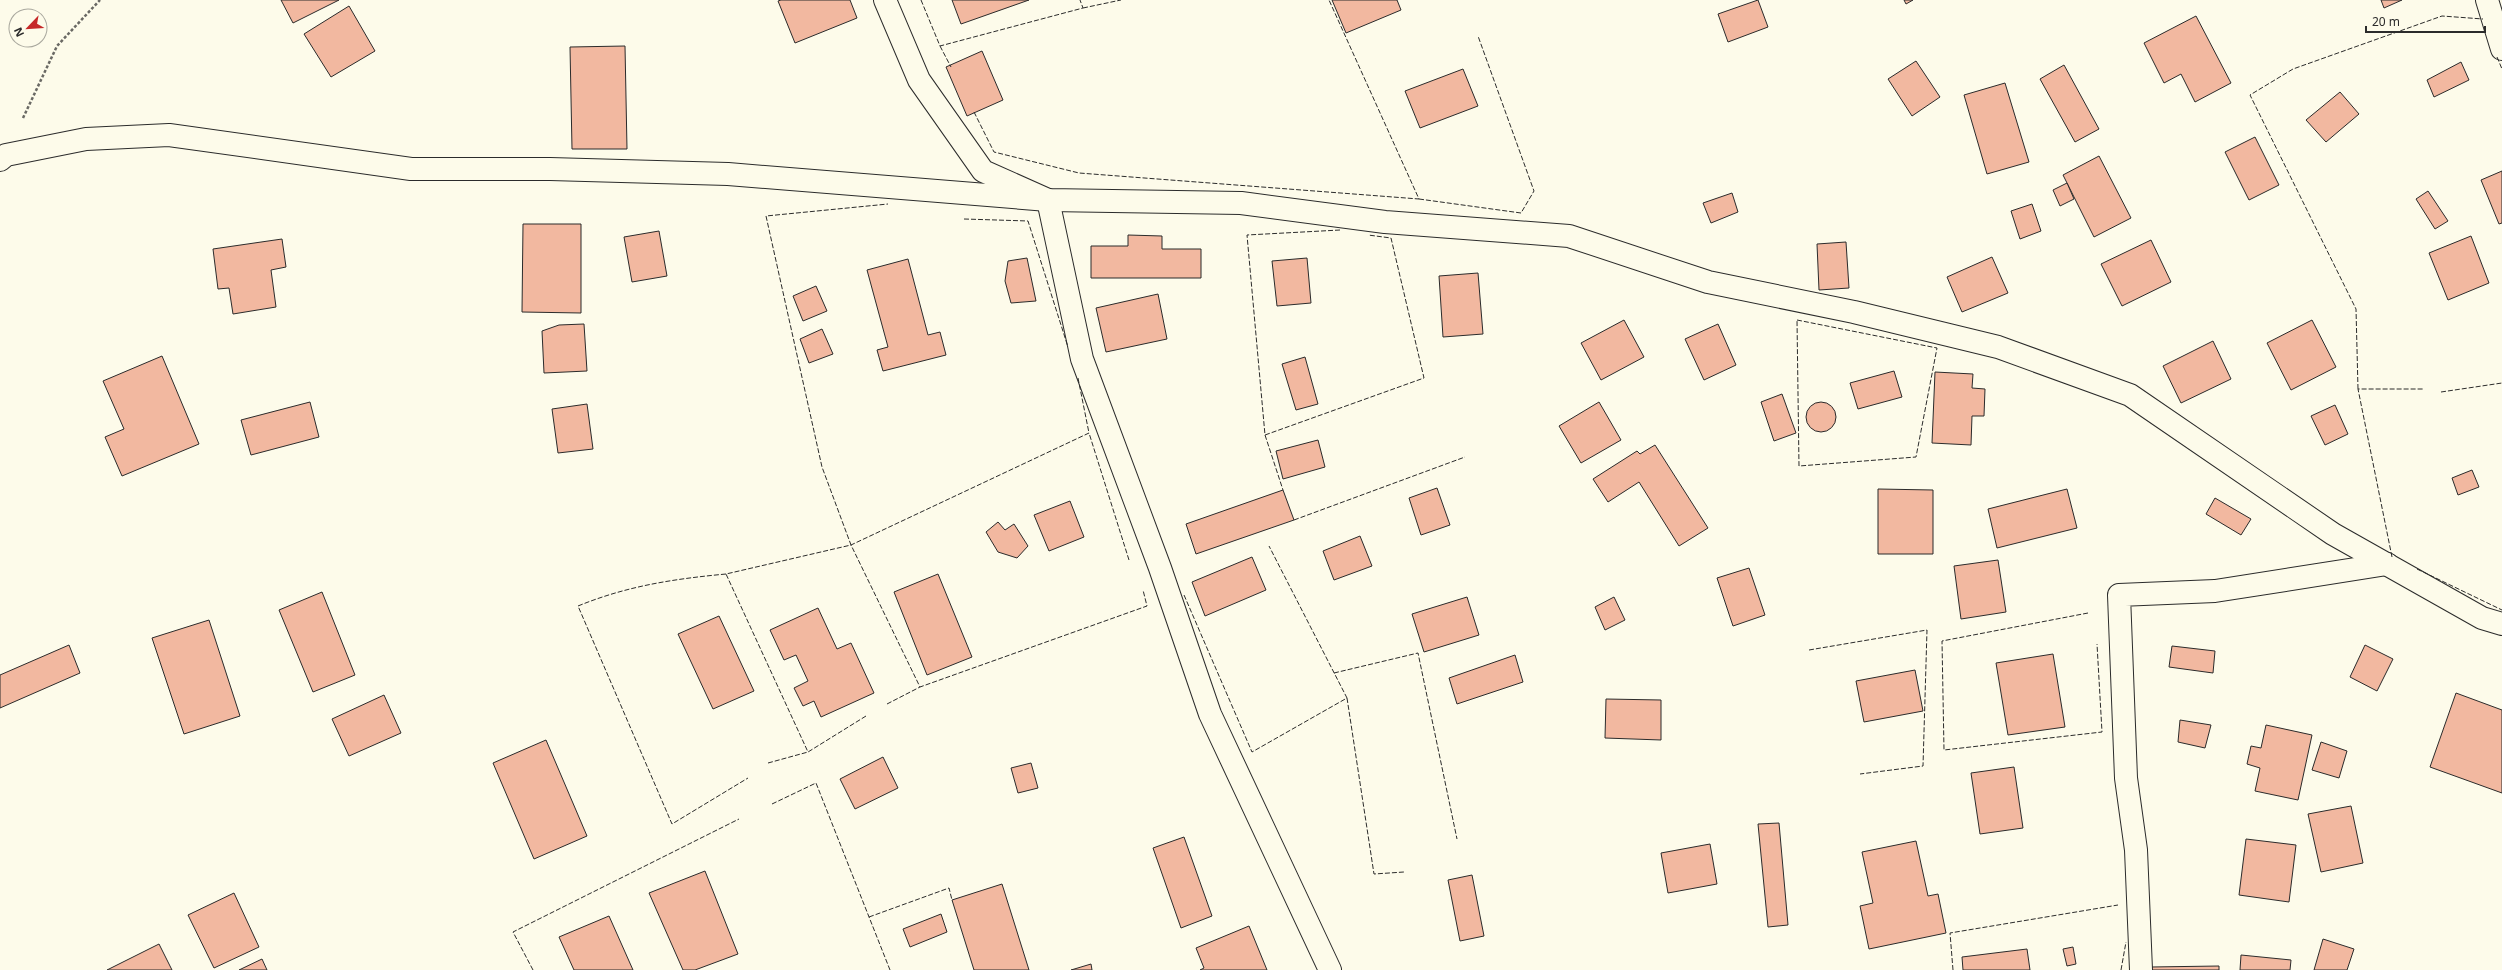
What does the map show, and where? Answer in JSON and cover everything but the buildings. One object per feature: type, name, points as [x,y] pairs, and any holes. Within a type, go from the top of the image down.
[{"type":"street","points":[[885,0],[919,80],[983,171],[1048,200]]},
{"type":"street","points":[[2487,0],[2502,49]]},
{"type":"street","points":[[3,157],[86,139],[168,136],[410,169],[550,169],[728,174],[1048,200],[1241,203],[1385,222],[1569,236],[1708,282],[1854,312],[1998,347],[2130,395],[2333,534],[2482,618],[2502,624]]},
{"type":"street","points":[[1048,200],[1082,359],[1160,568],[1210,714],[1330,970]]},
{"type":"street","points":[[2141,970],[2136,850],[2126,778],[2119,595],[2215,591],[2387,564]]},
{"type":"path","points":[[3,157],[57,46],[100,0]]},
{"type":"fence","points":[[921,0],[940,46],[1083,8],[1080,0]]},
{"type":"fence","points":[[1083,8],[1121,0]]},
{"type":"fence","points":[[974,112],[994,152],[1079,173],[1419,199],[1329,0]]},
{"type":"fence","points":[[2358,389],[2356,309],[2250,95],[2293,69],[2442,16],[2483,19]]},
{"type":"fence","points":[[1419,199],[1521,213],[1534,191],[1478,36]]},
{"type":"fence","points":[[940,46],[951,67]]},
{"type":"fence","points":[[2497,57],[2502,69]]},
{"type":"fence","points":[[866,716],[808,752],[726,574],[851,545],[822,467],[766,216],[888,204]]},
{"type":"fence","points":[[964,219],[1028,221],[1068,347]]},
{"type":"fence","points":[[1340,230],[1247,235],[1265,435],[1424,378],[1391,238],[1368,235]]},
{"type":"fence","points":[[1797,320],[1937,348],[1916,457],[1799,466],[1797,320]]},
{"type":"fence","points":[[1078,378],[1089,433]]},
{"type":"fence","points":[[2441,392],[2502,383]]},
{"type":"fence","points":[[2392,557],[2358,389],[2423,389]]},
{"type":"fence","points":[[1129,560],[1089,433],[851,545],[920,687],[1147,606],[1143,590]]},
{"type":"fence","points":[[1265,435],[1283,490]]},
{"type":"fence","points":[[1294,520],[1465,457]]},
{"type":"fence","points":[[1184,595],[1252,752],[1347,698],[1269,546]]},
{"type":"fence","points":[[2417,569],[2502,610]]},
{"type":"fence","points":[[726,574],[650,584],[614,593],[578,606],[672,824],[748,778]]},
{"type":"fence","points":[[2088,613],[1942,641],[1944,750],[2102,732],[2097,644]]},
{"type":"fence","points":[[1809,650],[1927,630],[1923,766],[1860,774]]},
{"type":"fence","points":[[1334,673],[1418,653],[1457,839]]},
{"type":"fence","points":[[887,704],[920,687]]},
{"type":"fence","points":[[1347,698],[1374,874],[1404,872]]},
{"type":"fence","points":[[768,763],[808,752]]},
{"type":"fence","points":[[772,804],[816,783],[890,970]]},
{"type":"fence","points":[[533,970],[513,932],[739,819]]},
{"type":"fence","points":[[869,917],[949,888],[952,900]]},
{"type":"fence","points":[[1953,970],[1950,933],[2118,905]]},
{"type":"fence","points":[[2121,970],[2126,942]]}]
